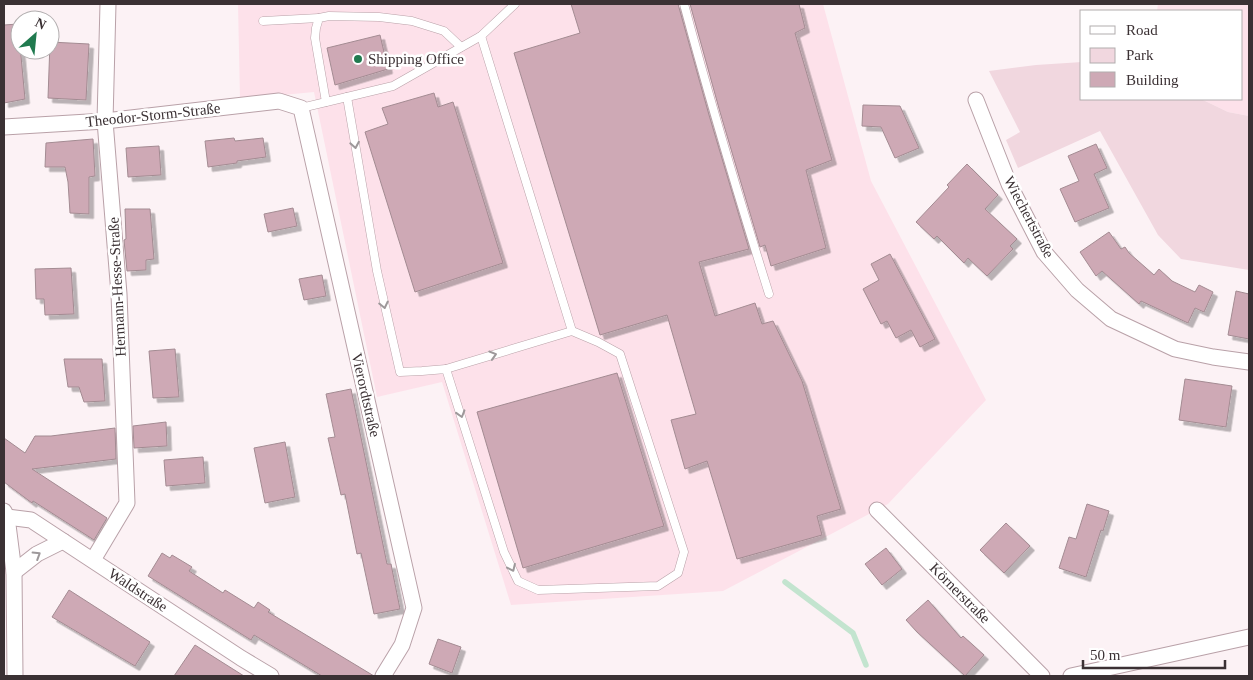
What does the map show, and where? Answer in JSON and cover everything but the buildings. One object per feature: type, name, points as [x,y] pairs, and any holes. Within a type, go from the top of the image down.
[{"type":"street","name":"Hermann-Hesse-Straße","points":[[93,560],[127,503],[118,294],[105,121],[108,4]]},
{"type":"street","name":"Wiechertstraße","points":[[976,100],[1009,184],[1044,252],[1077,290],[1111,319],[1175,349],[1249,362]]},
{"type":"street","name":"Theodor-Storm-Straße","points":[[4,127],[105,121],[279,101],[301,108]]},
{"type":"street","name":"Vierordtstraße","points":[[301,108],[414,608],[402,645],[383,676]]},
{"type":"street","name":"Körnerstraße","points":[[877,510],[1042,676]]},
{"type":"street","name":"Waldstraße","points":[[5,514],[31,520],[271,676]]},
{"type":"street","points":[[5,514],[14,572],[9,608],[15,676]]},
{"type":"street","points":[[14,572],[37,554],[63,541]]},
{"type":"street","points":[[1071,676],[1249,637]]},
{"type":"lane","points":[[301,108],[393,86],[481,36],[516,4]]},
{"type":"lane","points":[[684,4],[742,209],[769,294]]},
{"type":"lane","points":[[263,21],[329,16],[379,17],[412,21],[444,31],[461,47]]},
{"type":"lane","points":[[319,18],[315,38],[326,102]]},
{"type":"lane","points":[[481,36],[572,331]]},
{"type":"lane","points":[[347,97],[377,271],[400,372],[446,369],[572,331],[620,354],[684,552],[678,573],[658,586],[538,590],[518,580],[504,552],[446,369]]},
{"type":"shaded area","points":[[238,4],[823,4],[871,181],[986,400],[888,504],[723,591],[511,605],[442,382],[377,397],[314,92],[240,99]]},
{"type":"shaded area","points":[[1158,4],[1249,4],[1249,116],[1228,112],[1203,100],[1243,100],[1243,10],[1157,10]]},
{"type":"green space","points":[[1080,62],[1080,100],[1203,100],[1228,112],[1249,116],[1249,270],[1181,259],[1158,235],[1100,131],[1018,168],[1006,140],[1020,132],[989,71]]},
{"type":"waterway","points":[[785,582],[853,633],[866,665]]},
{"type":"place","name":"Shipping Office","points":[[358,59]]}]
